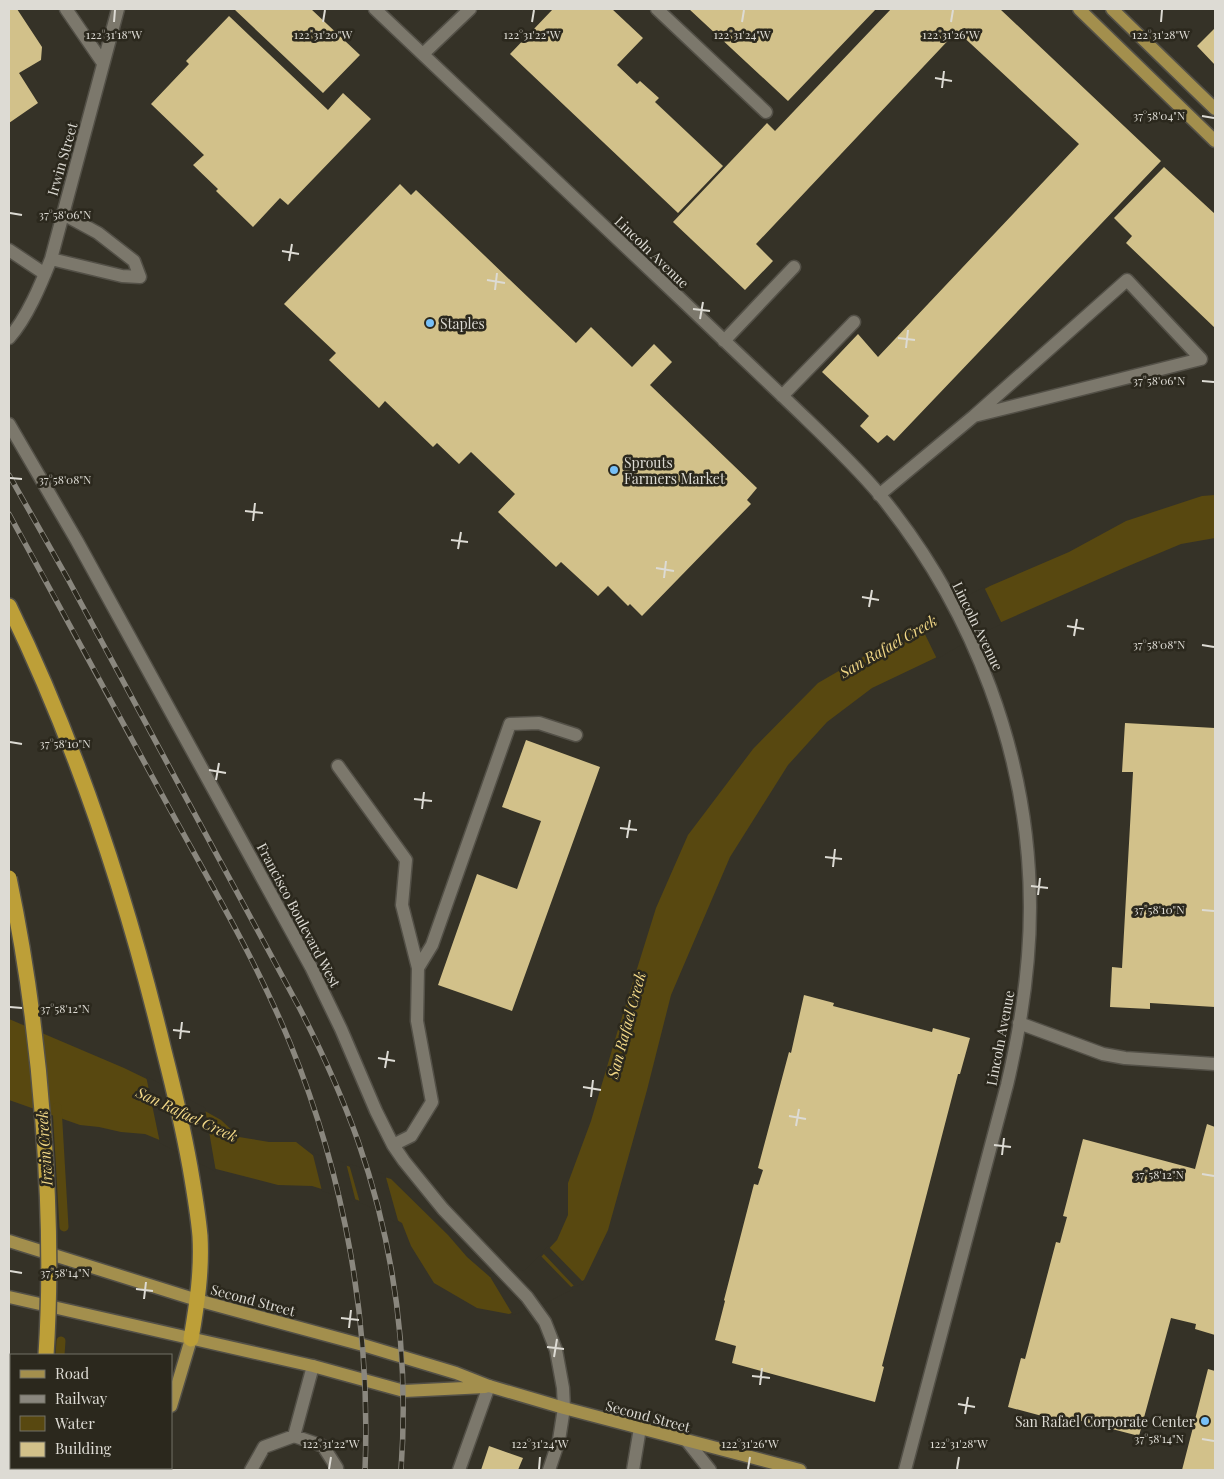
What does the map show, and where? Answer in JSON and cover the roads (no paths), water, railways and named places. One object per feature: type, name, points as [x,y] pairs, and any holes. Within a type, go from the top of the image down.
[{"type":"highway","points":[[9,606],[56,710],[100,825],[137,944],[166,1060],[182,1125],[200,1235],[200,1274],[191,1339]]},
{"type":"highway","points":[[9,878],[26,971],[35,1033],[42,1104],[49,1227],[46,1354]]},
{"type":"main road","points":[[1079,9],[1215,141]]},
{"type":"main road","points":[[1112,9],[1215,109]]},
{"type":"main road","name":"Second Street","points":[[9,1241],[197,1300],[456,1373],[489,1386],[564,1408],[687,1442],[800,1470]]},
{"type":"main road","name":"Second Street","points":[[9,1297],[313,1366],[404,1391],[489,1386]]},
{"type":"main road","points":[[172,1403],[191,1339]]},
{"type":"street","points":[[66,9],[103,63]]},
{"type":"street","name":"Irwin Street","points":[[9,338],[28,308],[51,259],[118,9]]},
{"type":"street","name":"Lincoln Avenue","points":[[375,9],[846,458],[879,495],[928,561],[948,596],[982,666],[994,698],[1018,788],[1027,849],[1030,900],[1024,999],[1007,1085],[905,1470]]},
{"type":"street","points":[[423,54],[470,9]]},
{"type":"street","points":[[656,9],[766,112]]},
{"type":"street","points":[[51,259],[122,276],[140,277],[134,261],[98,233],[63,214]]},
{"type":"street","points":[[9,250],[45,274]]},
{"type":"street","points":[[724,341],[794,267]]},
{"type":"street","points":[[879,495],[974,416],[1127,280],[1201,359],[974,416]]},
{"type":"street","points":[[782,396],[854,322]]},
{"type":"street","name":"Francisco Boulevard West","points":[[9,424],[77,541],[311,967],[341,1028],[376,1112],[394,1145],[428,1193],[534,1305],[545,1322],[556,1350],[563,1388],[564,1408],[559,1440],[549,1470]]},
{"type":"street","points":[[418,968],[432,945],[510,724],[539,723],[576,735]]},
{"type":"street","points":[[338,766],[406,860],[402,905],[418,968],[417,1021],[432,1102],[411,1136],[394,1145]]},
{"type":"street","points":[[1020,1023],[1103,1054],[1125,1058],[1215,1064]]},
{"type":"street","points":[[294,1436],[313,1366]]},
{"type":"street","points":[[459,1470],[489,1386]]},
{"type":"street","points":[[633,1470],[640,1428]]},
{"type":"street","points":[[251,1470],[264,1447],[294,1436],[323,1446],[337,1470]]},
{"type":"street","points":[[687,1442],[710,1470]]},
{"type":"water","name":"San Rafael Creek","points":[[1215,495],[1215,538],[1181,544],[1126,567],[981,631],[935,658],[872,688],[827,722],[788,765],[730,857],[671,995],[608,1230],[584,1280],[549,1299],[509,1314],[477,1308],[434,1283],[411,1246],[402,1223],[367,1203],[312,1186],[278,1185],[216,1169],[145,1134],[80,1125],[9,1100],[9,1019],[155,1083],[221,1120],[239,1137],[269,1142],[296,1142],[314,1156],[391,1179],[448,1235],[467,1257],[490,1277],[526,1273],[557,1240],[568,1215],[568,1183],[591,1121],[656,908],[688,835],[753,749],[818,683],[913,628],[990,586],[1069,552],[1126,521],[1202,496]]},
{"type":"waterway","name":"Irwin Creek","points":[[57,1107],[64,1227]]},
{"type":"waterway","name":"Irwin Creek","points":[[60,1354],[61,1341]]},
{"type":"railway","points":[[9,475],[69,581],[300,1009],[345,1107],[371,1181],[390,1262],[401,1345],[403,1387],[401,1470]]},
{"type":"railway","points":[[9,514],[247,951],[277,1012],[309,1094],[326,1146],[350,1252],[364,1361],[366,1415],[365,1470]]},
{"type":"place","name":"Staples","points":[[430,323]]},
{"type":"place","name":"Sprouts Farmers Market","points":[[614,470]]},
{"type":"place","name":"San Rafael Corporate Center","points":[[1205,1421]]}]
